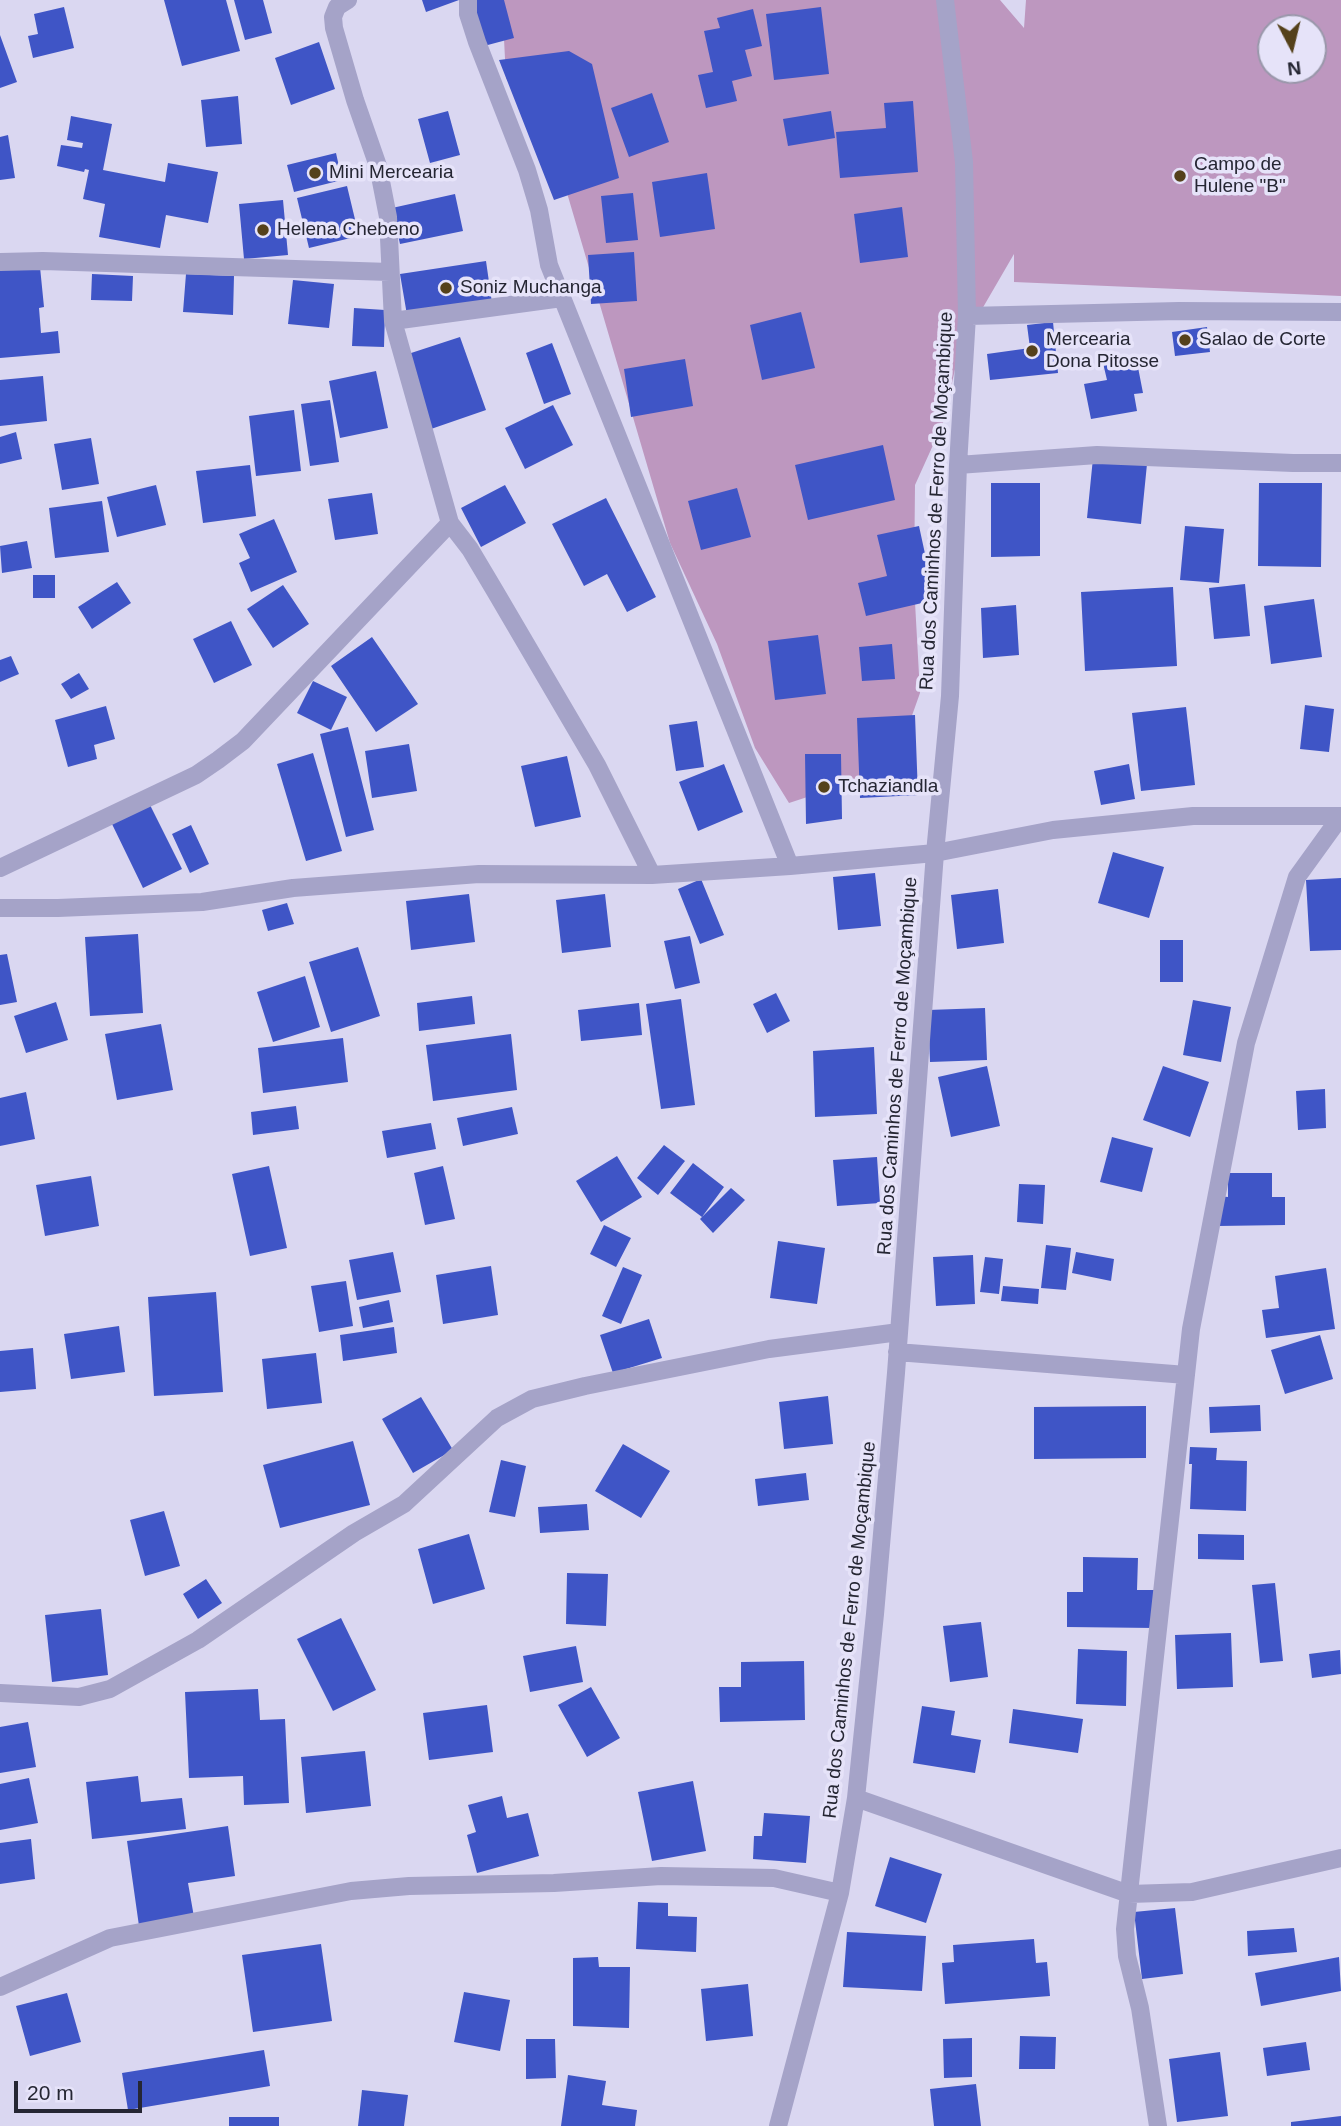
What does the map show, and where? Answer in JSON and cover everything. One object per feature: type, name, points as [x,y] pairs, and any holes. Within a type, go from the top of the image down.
[{"type":"street","points":[[348,0],[337,7],[333,17],[334,28],[381,177],[388,217],[393,321],[450,523],[470,549],[597,765],[652,875]]},
{"type":"street","points":[[468,0],[468,14],[477,41],[527,170],[539,210],[549,265],[790,866]]},
{"type":"street","name":"Rua dos Caminhos de Ferro de Moçambique","points":[[779,2124],[840,1894],[856,1798],[875,1614],[935,853],[950,696],[958,465],[967,316],[964,162],[946,0]]},
{"type":"street","points":[[0,262],[43,261],[390,272]]},
{"type":"street","points":[[393,321],[562,298]]},
{"type":"street","points":[[967,316],[1180,311],[1341,312]]},
{"type":"street","points":[[958,465],[1097,455],[1341,463]]},
{"type":"street","points":[[0,867],[196,775],[243,741],[450,523]]},
{"type":"street","points":[[0,908],[202,902],[293,888],[479,874],[652,875],[790,866],[935,853],[1053,830],[1193,816],[1341,816]]},
{"type":"street","points":[[1158,2126],[1140,2008],[1127,1956],[1125,1929],[1193,1316],[1246,1043],[1297,877],[1341,816]]},
{"type":"street","points":[[0,1692],[79,1697],[110,1689],[198,1640],[354,1533],[404,1504],[497,1418],[532,1399],[769,1349],[899,1332]]},
{"type":"street","points":[[897,1352],[1186,1375]]},
{"type":"street","points":[[856,1798],[1129,1894],[1192,1892],[1341,1858]]},
{"type":"street","points":[[0,1987],[110,1938],[351,1891],[409,1886],[554,1883],[661,1876],[774,1878],[840,1894]]},
{"type":"street","points":[[779,2124],[798,2126]]},
{"type":"shaded area","points":[[502,0],[1000,0],[1024,28],[1026,0],[1341,0],[1341,296],[1014,282],[1014,254],[960,347],[943,423],[915,485],[914,584],[920,693],[893,769],[789,803],[755,748],[717,644],[670,543],[557,159],[506,78]]},
{"type":"building","points":[[164,0],[226,0],[240,51],[182,66]]},
{"type":"building","points":[[234,0],[263,0],[272,33],[245,40]]},
{"type":"building","points":[[422,0],[459,0],[426,12]]},
{"type":"building","points":[[472,0],[504,0],[514,38],[484,46]]},
{"type":"building","points":[[64,7],[74,48],[33,58],[28,36],[38,34],[34,14]]},
{"type":"building","points":[[821,7],[829,74],[774,80],[766,14]]},
{"type":"building","points":[[753,9],[762,46],[745,50],[752,76],[732,81],[737,101],[706,108],[698,75],[713,72],[704,31],[720,28],[717,18]]},
{"type":"building","points":[[0,35],[17,82],[0,88]]},
{"type":"building","points":[[319,42],[335,89],[291,105],[275,58]]},
{"type":"building","points":[[569,51],[592,64],[619,178],[554,200],[499,60]]},
{"type":"building","points":[[652,93],[669,142],[629,157],[611,108]]},
{"type":"building","points":[[238,96],[242,144],[206,147],[201,100]]},
{"type":"building","points":[[913,101],[918,172],[840,178],[836,132],[886,128],[884,103]]},
{"type":"building","points":[[448,111],[460,155],[430,163],[418,119]]},
{"type":"building","points":[[831,111],[835,138],[788,146],[783,119]]},
{"type":"building","points":[[71,116],[112,124],[103,170],[165,182],[168,163],[218,172],[208,223],[166,215],[160,248],[99,237],[105,204],[83,199],[89,170],[85,169],[84,172],[57,166],[61,145],[82,148],[83,143],[67,140]]},
{"type":"building","points":[[8,135],[15,178],[0,180],[0,137]]},
{"type":"building","name":"Mini Mercearia","points":[[336,153],[342,180],[294,192],[287,165]]},
{"type":"building","points":[[707,173],[715,229],[660,237],[652,182]]},
{"type":"building","points":[[347,186],[359,236],[309,248],[297,198]]},
{"type":"building","points":[[633,193],[638,240],[606,243],[601,196]]},
{"type":"building","points":[[455,194],[463,231],[400,244],[392,208]]},
{"type":"building","name":"Helena Chebeno","points":[[283,200],[288,255],[244,259],[239,204]]},
{"type":"building","points":[[902,207],[908,257],[860,263],[854,214]]},
{"type":"building","points":[[634,252],[637,301],[591,304],[588,255]]},
{"type":"building","name":"Soniz Muchanga","points":[[486,261],[492,303],[407,315],[400,274]]},
{"type":"building","points":[[40,267],[44,307],[39,308],[41,333],[58,331],[60,353],[0,358],[0,270]]},
{"type":"building","points":[[92,274],[133,276],[132,301],[91,300]]},
{"type":"building","points":[[186,274],[234,276],[233,315],[183,312]]},
{"type":"building","points":[[293,280],[334,284],[329,328],[288,324]]},
{"type":"building","points":[[354,308],[385,310],[384,347],[352,346]]},
{"type":"building","points":[[801,312],[815,368],[762,380],[750,325]]},
{"type":"building","name":"Mercearia Dona Pitosse","points":[[1053,322],[1058,373],[990,380],[987,354],[1030,348],[1027,325]]},
{"type":"building","points":[[1207,327],[1210,352],[1175,356],[1172,332]]},
{"type":"building","points":[[460,337],[486,410],[431,429],[405,355]]},
{"type":"building","points":[[552,343],[571,394],[544,404],[526,353]]},
{"type":"building","points":[[1136,357],[1143,393],[1134,394],[1137,411],[1091,419],[1084,384],[1107,380],[1103,363]]},
{"type":"building","points":[[685,359],[693,406],[631,417],[624,369]]},
{"type":"building","points":[[376,371],[388,428],[340,438],[329,381]]},
{"type":"building","points":[[43,376],[47,421],[0,426],[0,380]]},
{"type":"building","points":[[330,400],[339,462],[310,466],[301,404]]},
{"type":"building","points":[[553,405],[573,445],[525,469],[505,428]]},
{"type":"building","points":[[294,410],[301,471],[256,476],[249,416]]},
{"type":"building","points":[[16,432],[22,459],[0,464],[0,437]]},
{"type":"building","points":[[91,438],[99,484],[62,490],[54,444]]},
{"type":"building","points":[[883,445],[895,500],[808,520],[795,465]]},
{"type":"building","points":[[1093,458],[1147,464],[1141,524],[1087,518]]},
{"type":"building","points":[[250,465],[256,516],[203,523],[196,471]]},
{"type":"building","points":[[991,483],[1040,483],[1040,556],[991,557]]},
{"type":"building","points":[[1259,483],[1322,483],[1321,567],[1258,566]]},
{"type":"building","points":[[156,485],[166,525],[117,537],[107,497]]},
{"type":"building","points":[[505,485],[526,523],[481,547],[461,508]]},
{"type":"building","points":[[737,488],[751,537],[701,550],[688,501]]},
{"type":"building","points":[[372,493],[378,534],[335,540],[328,499]]},
{"type":"building","points":[[606,498],[656,597],[627,612],[607,574],[584,586],[552,524]]},
{"type":"building","points":[[102,501],[109,552],[55,558],[49,508]]},
{"type":"building","points":[[274,519],[297,572],[251,592],[239,563],[250,558],[239,534]]},
{"type":"building","points":[[919,526],[935,600],[866,616],[858,583],[887,576],[877,535]]},
{"type":"building","points":[[1185,526],[1224,529],[1219,583],[1180,580]]},
{"type":"building","points":[[27,541],[32,568],[2,573],[0,546]]},
{"type":"building","points":[[33,575],[55,575],[55,598],[33,598]]},
{"type":"building","points":[[117,582],[131,603],[92,629],[78,607]]},
{"type":"building","points":[[1245,584],[1250,636],[1214,639],[1209,588]]},
{"type":"building","points":[[283,585],[309,624],[273,648],[247,609]]},
{"type":"building","points":[[1173,587],[1177,666],[1085,671],[1081,592]]},
{"type":"building","points":[[1314,599],[1322,657],[1271,664],[1264,606]]},
{"type":"building","points":[[1016,605],[1019,655],[983,658],[981,608]]},
{"type":"building","points":[[231,621],[252,665],[214,683],[193,639]]},
{"type":"building","points":[[818,635],[826,694],[775,700],[768,641]]},
{"type":"building","points":[[372,637],[418,704],[376,732],[331,666]]},
{"type":"building","points":[[892,644],[895,679],[862,681],[859,647]]},
{"type":"building","points":[[11,656],[19,674],[0,682],[0,660]]},
{"type":"building","points":[[79,673],[89,689],[71,699],[61,684]]},
{"type":"building","points":[[313,681],[347,697],[331,730],[297,713]]},
{"type":"building","points":[[1305,705],[1334,709],[1329,752],[1300,749]]},
{"type":"building","points":[[106,706],[115,739],[94,745],[97,759],[68,767],[55,720]]},
{"type":"building","points":[[1186,707],[1195,785],[1141,791],[1132,713]]},
{"type":"building","points":[[915,715],[918,795],[860,798],[857,718]]},
{"type":"building","points":[[697,721],[704,767],[676,771],[669,725]]},
{"type":"building","points":[[348,727],[374,830],[346,837],[320,734]]},
{"type":"building","points":[[409,744],[417,791],[372,798],[365,751]]},
{"type":"building","points":[[313,753],[342,851],[306,861],[277,764]]},
{"type":"building","name":"Tchaziandla","points":[[805,754],[841,754],[842,819],[806,824]]},
{"type":"building","points":[[567,756],[581,817],[535,827],[521,766]]},
{"type":"building","points":[[724,764],[743,812],[698,831],[679,782]]},
{"type":"building","points":[[1129,764],[1135,799],[1101,805],[1094,771]]},
{"type":"building","points":[[150,805],[182,869],[143,888],[112,824]]},
{"type":"building","points":[[191,825],[209,864],[190,873],[172,834]]},
{"type":"building","points":[[1113,852],[1164,867],[1149,918],[1098,903]]},
{"type":"building","points":[[875,873],[881,926],[838,930],[833,877]]},
{"type":"building","points":[[1341,878],[1341,950],[1310,951],[1306,880]]},
{"type":"building","points":[[701,879],[724,935],[700,944],[678,889]]},
{"type":"building","points":[[998,889],[1004,943],[957,949],[951,895]]},
{"type":"building","points":[[469,894],[475,942],[411,950],[406,901]]},
{"type":"building","points":[[605,894],[611,947],[562,953],[556,900]]},
{"type":"building","points":[[287,903],[294,924],[268,931],[262,910]]},
{"type":"building","points":[[138,934],[143,1013],[90,1016],[85,937]]},
{"type":"building","points":[[690,936],[700,983],[675,989],[664,941]]},
{"type":"building","points":[[1160,940],[1183,940],[1183,982],[1160,982]]},
{"type":"building","points":[[358,947],[380,1016],[331,1032],[309,962]]},
{"type":"building","points":[[7,954],[17,1002],[0,1005],[0,955]]},
{"type":"building","points":[[305,976],[320,1027],[273,1042],[257,992]]},
{"type":"building","points":[[776,993],[790,1021],[767,1033],[753,1004]]},
{"type":"building","points":[[472,996],[475,1024],[419,1031],[417,1003]]},
{"type":"building","points":[[681,999],[695,1105],[661,1109],[646,1004]]},
{"type":"building","points":[[1193,1000],[1231,1007],[1221,1062],[1183,1055]]},
{"type":"building","points":[[56,1002],[68,1040],[26,1053],[14,1016]]},
{"type":"building","points":[[639,1003],[642,1035],[581,1041],[578,1010]]},
{"type":"building","points":[[985,1008],[987,1060],[930,1062],[928,1010]]},
{"type":"building","points":[[161,1024],[173,1090],[117,1100],[105,1034]]},
{"type":"building","points":[[511,1034],[517,1090],[433,1101],[426,1045]]},
{"type":"building","points":[[343,1038],[348,1082],[263,1093],[258,1048]]},
{"type":"building","points":[[874,1047],[877,1114],[815,1117],[813,1051]]},
{"type":"building","points":[[987,1066],[1000,1126],[951,1137],[938,1077]]},
{"type":"building","points":[[1163,1066],[1209,1082],[1190,1137],[1143,1120]]},
{"type":"building","points":[[1325,1089],[1326,1128],[1298,1130],[1296,1091]]},
{"type":"building","points":[[26,1092],[35,1139],[0,1146],[0,1098]]},
{"type":"building","points":[[296,1106],[299,1129],[253,1135],[251,1112]]},
{"type":"building","points":[[512,1107],[518,1134],[463,1146],[457,1118]]},
{"type":"building","points":[[431,1123],[436,1149],[387,1158],[382,1131]]},
{"type":"building","points":[[1112,1137],[1153,1148],[1142,1192],[1100,1182]]},
{"type":"building","points":[[664,1145],[685,1161],[658,1195],[637,1178]]},
{"type":"building","points":[[617,1156],[642,1197],[601,1222],[576,1181]]},
{"type":"building","points":[[877,1157],[880,1203],[837,1206],[833,1160]]},
{"type":"building","points":[[693,1163],[724,1187],[702,1217],[670,1193]]},
{"type":"building","points":[[269,1166],[287,1248],[250,1256],[232,1174]]},
{"type":"building","points":[[443,1166],[455,1219],[425,1225],[414,1173]]},
{"type":"building","points":[[1228,1173],[1272,1173],[1272,1197],[1285,1197],[1285,1225],[1218,1226],[1218,1196],[1228,1197]]},
{"type":"building","points":[[91,1176],[99,1226],[45,1236],[36,1185]]},
{"type":"building","points":[[1019,1184],[1045,1185],[1043,1224],[1017,1222]]},
{"type":"building","points":[[731,1188],[745,1200],[713,1233],[700,1219]]},
{"type":"building","points":[[604,1225],[631,1238],[616,1267],[590,1254]]},
{"type":"building","points":[[778,1241],[825,1248],[817,1304],[770,1298]]},
{"type":"building","points":[[1046,1245],[1071,1248],[1066,1290],[1041,1288]]},
{"type":"building","points":[[393,1252],[401,1292],[357,1300],[349,1260]]},
{"type":"building","points":[[1076,1252],[1114,1259],[1111,1281],[1072,1273]]},
{"type":"building","points":[[973,1255],[975,1304],[936,1306],[933,1257]]},
{"type":"building","points":[[985,1257],[1003,1259],[999,1294],[980,1292]]},
{"type":"building","points":[[491,1266],[498,1315],[443,1324],[436,1275]]},
{"type":"building","points":[[623,1267],[642,1275],[621,1324],[602,1316]]},
{"type":"building","points":[[1326,1268],[1335,1329],[1266,1338],[1262,1310],[1279,1308],[1275,1276]]},
{"type":"building","points":[[346,1281],[353,1326],[319,1332],[311,1286]]},
{"type":"building","points":[[1003,1286],[1039,1289],[1038,1304],[1001,1301]]},
{"type":"building","points":[[216,1292],[223,1392],[154,1396],[148,1297]]},
{"type":"building","points":[[389,1300],[393,1322],[363,1328],[359,1307]]},
{"type":"building","points":[[649,1319],[662,1358],[613,1373],[600,1335]]},
{"type":"building","points":[[119,1326],[125,1372],[71,1379],[64,1334]]},
{"type":"building","points":[[394,1327],[397,1353],[343,1361],[340,1335]]},
{"type":"building","points":[[1320,1335],[1333,1379],[1285,1394],[1271,1350]]},
{"type":"building","points":[[33,1348],[36,1389],[0,1392],[0,1351]]},
{"type":"building","points":[[316,1353],[322,1403],[267,1409],[262,1359]]},
{"type":"building","points":[[828,1396],[833,1444],[784,1449],[779,1402]]},
{"type":"building","points":[[421,1397],[453,1450],[413,1473],[382,1419]]},
{"type":"building","points":[[1260,1405],[1261,1431],[1210,1433],[1209,1407]]},
{"type":"building","points":[[1146,1406],[1146,1458],[1034,1459],[1034,1407]]},
{"type":"building","points":[[353,1441],[370,1505],[280,1528],[263,1465]]},
{"type":"building","points":[[623,1444],[670,1471],[641,1518],[595,1491]]},
{"type":"building","points":[[1190,1447],[1217,1448],[1216,1460],[1247,1461],[1246,1511],[1190,1509]]},
{"type":"building","points":[[501,1460],[526,1466],[515,1517],[489,1512]]},
{"type":"building","points":[[806,1473],[809,1500],[758,1506],[755,1479]]},
{"type":"building","points":[[587,1504],[589,1530],[540,1533],[538,1507]]},
{"type":"building","points":[[164,1511],[180,1566],[145,1576],[130,1520]]},
{"type":"building","points":[[469,1534],[485,1589],[433,1604],[418,1549]]},
{"type":"building","points":[[1198,1534],[1244,1535],[1244,1560],[1198,1559]]},
{"type":"building","points":[[1083,1557],[1138,1558],[1137,1590],[1155,1590],[1155,1628],[1067,1627],[1067,1592],[1083,1592]]},
{"type":"building","points":[[567,1573],[608,1574],[606,1626],[566,1624]]},
{"type":"building","points":[[206,1579],[222,1603],[198,1619],[183,1594]]},
{"type":"building","points":[[1275,1583],[1283,1661],[1260,1663],[1252,1585]]},
{"type":"building","points":[[101,1609],[108,1675],[52,1682],[45,1615]]},
{"type":"building","points":[[341,1618],[376,1690],[333,1711],[297,1639]]},
{"type":"building","points":[[981,1622],[988,1677],[950,1682],[943,1626]]},
{"type":"building","points":[[1231,1633],[1233,1687],[1177,1689],[1175,1635]]},
{"type":"building","points":[[576,1646],[583,1682],[530,1692],[523,1656]]},
{"type":"building","points":[[1078,1649],[1127,1651],[1126,1706],[1076,1704]]},
{"type":"building","points":[[1340,1650],[1341,1674],[1312,1678],[1309,1654]]},
{"type":"building","points":[[804,1661],[805,1720],[720,1722],[719,1687],[741,1687],[741,1662]]},
{"type":"building","points":[[591,1687],[620,1738],[587,1757],[558,1705]]},
{"type":"building","points":[[258,1689],[260,1720],[285,1719],[289,1803],[244,1805],[243,1776],[189,1778],[185,1692]]},
{"type":"building","points":[[487,1705],[493,1752],[429,1760],[423,1713]]},
{"type":"building","points":[[922,1706],[955,1711],[951,1735],[981,1740],[975,1773],[913,1763]]},
{"type":"building","points":[[1013,1709],[1083,1719],[1078,1753],[1009,1743]]},
{"type":"building","points":[[28,1722],[36,1767],[0,1773],[0,1727]]},
{"type":"building","points":[[365,1751],[371,1806],[306,1813],[301,1757]]},
{"type":"building","points":[[138,1776],[141,1802],[182,1798],[186,1829],[92,1839],[86,1782]]},
{"type":"building","points":[[29,1778],[38,1823],[0,1830],[0,1784]]},
{"type":"building","points":[[693,1781],[706,1851],[652,1861],[638,1792]]},
{"type":"building","points":[[502,1796],[507,1818],[528,1813],[539,1856],[477,1873],[467,1835],[476,1832],[468,1805]]},
{"type":"building","points":[[764,1813],[810,1816],[806,1863],[753,1859],[754,1836],[762,1836]]},
{"type":"building","points":[[228,1826],[235,1876],[188,1883],[194,1917],[139,1926],[127,1841]]},
{"type":"building","points":[[31,1839],[35,1879],[0,1884],[0,1843]]},
{"type":"building","points":[[890,1857],[942,1874],[926,1923],[875,1906]]},
{"type":"building","points":[[638,1902],[668,1903],[668,1916],[697,1917],[696,1952],[636,1949]]},
{"type":"building","points":[[1175,1908],[1183,1974],[1142,1979],[1134,1912]]},
{"type":"building","points":[[1294,1928],[1297,1952],[1248,1956],[1247,1931]]},
{"type":"building","points":[[847,1932],[926,1936],[922,1991],[843,1987]]},
{"type":"building","points":[[1034,1939],[1036,1963],[1047,1962],[1050,1996],[945,2004],[942,1963],[954,1962],[953,1945]]},
{"type":"building","points":[[321,1944],[332,2021],[253,2032],[242,1955]]},
{"type":"building","points":[[598,1957],[599,1967],[630,1967],[629,2028],[573,2026],[573,1958]]},
{"type":"building","points":[[1339,1957],[1341,1991],[1261,2006],[1255,1973]]},
{"type":"building","points":[[748,1984],[753,2036],[706,2041],[701,1989]]},
{"type":"building","points":[[464,1992],[510,2000],[500,2051],[454,2042]]},
{"type":"building","points":[[67,1993],[81,2042],[30,2056],[16,2006]]},
{"type":"building","points":[[1020,2036],[1056,2037],[1055,2069],[1019,2069]]},
{"type":"building","points":[[972,2038],[972,2077],[944,2078],[943,2039]]},
{"type":"building","points":[[526,2039],[555,2039],[556,2078],[526,2079]]},
{"type":"building","points":[[1306,2042],[1310,2070],[1267,2076],[1263,2048]]},
{"type":"building","points":[[264,2050],[270,2086],[128,2110],[122,2073]]},
{"type":"building","points":[[1220,2052],[1228,2116],[1177,2122],[1169,2059]]},
{"type":"building","points":[[568,2075],[606,2081],[602,2105],[637,2110],[635,2126],[561,2126]]},
{"type":"building","points":[[976,2084],[981,2126],[934,2126],[930,2089]]},
{"type":"building","points":[[362,2090],[408,2095],[404,2126],[358,2126]]},
{"type":"building","points":[[1341,2116],[1341,2126],[1291,2126],[1291,2122]]},
{"type":"building","points":[[229,2117],[279,2117],[279,2126],[229,2126]]},
{"type":"place","name":"Mini Mercearia","points":[[315,173]]},
{"type":"place","name":"Campo de Hulene \"B\"","points":[[1180,176]]},
{"type":"place","name":"Helena Chebeno","points":[[263,230]]},
{"type":"place","name":"Soniz Muchanga","points":[[446,288]]},
{"type":"place","name":"Salao de Corte","points":[[1185,340]]},
{"type":"place","name":"Mercearia Dona Pitosse","points":[[1032,351]]},
{"type":"place","name":"Tchaziandla","points":[[824,787]]}]
